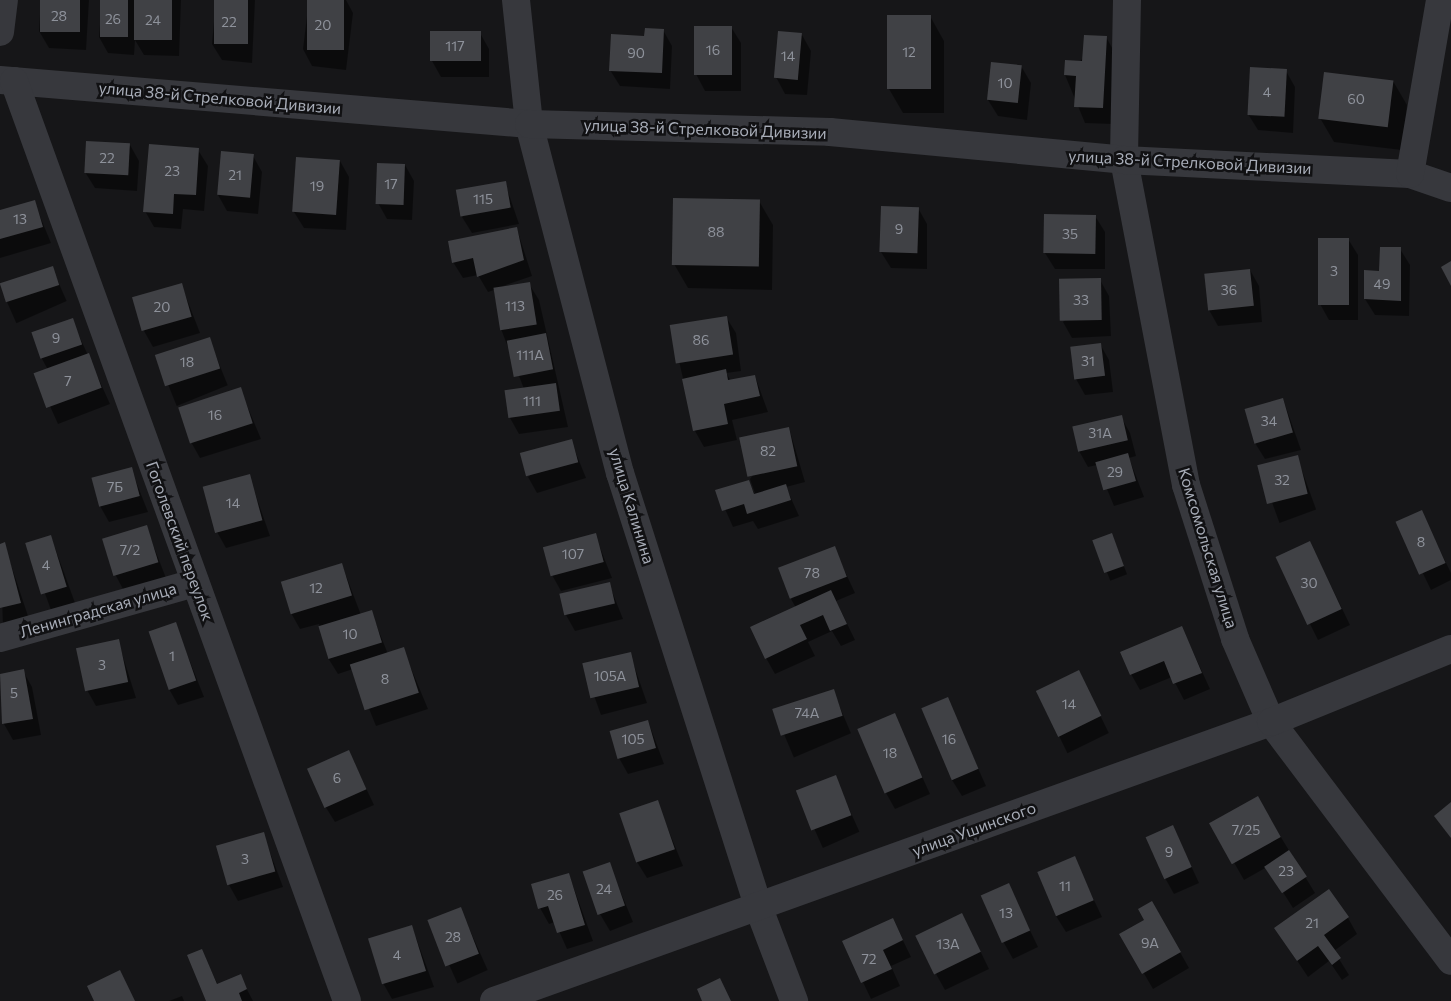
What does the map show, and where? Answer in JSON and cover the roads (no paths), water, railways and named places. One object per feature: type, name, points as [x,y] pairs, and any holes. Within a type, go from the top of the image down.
[{"type":"street","points":[[0,32],[4,0]]},
{"type":"street","name":"улица Калинина","points":[[516,0],[529,124],[620,473],[758,906],[794,1001]]},
{"type":"street","name":"Комсомольская улица","points":[[1127,0],[1124,160],[1186,485],[1235,639],[1272,722],[1451,961]]},
{"type":"street","points":[[1410,174],[1440,0]]},
{"type":"street","name":"улица 38-й Стрелковой Дивизии","points":[[7,81],[529,124],[830,132],[1124,160],[1410,174],[1451,188]]},
{"type":"street","name":"Гоголевский переулок","points":[[7,81],[195,583],[347,1001]]},
{"type":"street","name":"Ленинградская улица","points":[[0,638],[195,583]]},
{"type":"street","name":"улица Ушинского","points":[[494,1001],[1272,722],[1451,649]]}]
